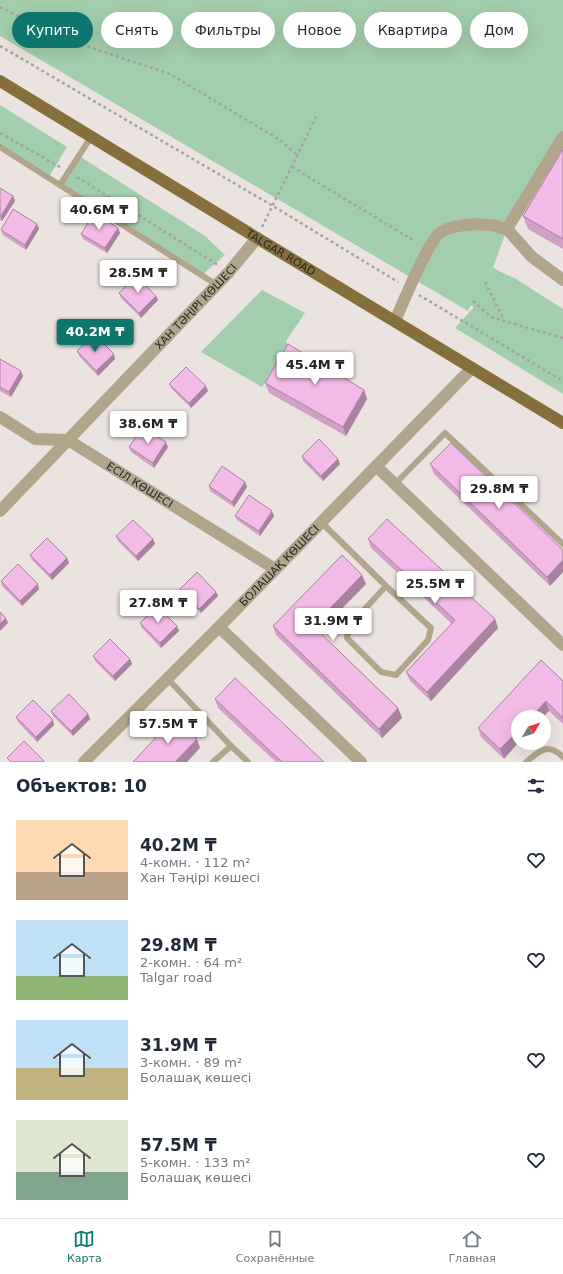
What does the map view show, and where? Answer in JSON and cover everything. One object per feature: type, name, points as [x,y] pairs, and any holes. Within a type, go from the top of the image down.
[{"type":"main road","name":"TALGAR ROAD","points":[[0,81],[563,423]]},
{"type":"street","points":[[507,229],[563,137]]},
{"type":"street","points":[[395,321],[428,250],[440,233],[453,227],[489,225],[507,229],[532,258],[563,280]]},
{"type":"street","name":"ХАН ТӘҢІРІ КӨШЕСІ","points":[[0,512],[229,272],[257,238]]},
{"type":"street","name":"БОЛАШАҚ КӨШЕСІ","points":[[84,762],[220,627],[472,368]]},
{"type":"street","points":[[0,417],[35,439],[68,440]]},
{"type":"street","name":"ЕСІЛ КӨШЕСІ","points":[[68,440],[275,569]]},
{"type":"street","points":[[376,466],[563,645]]},
{"type":"street","points":[[220,627],[361,762]]},
{"type":"lane","points":[[60,184],[91,137]]},
{"type":"lane","points":[[0,147],[216,285]]},
{"type":"lane","points":[[395,484],[445,433],[563,544]]},
{"type":"lane","points":[[321,522],[431,628],[428,640],[396,675],[381,672],[347,638],[349,626],[386,586]]},
{"type":"lane","points":[[167,678],[248,762]]},
{"type":"lane","points":[[213,762],[231,746]]},
{"type":"lane","points":[[526,762],[540,751],[550,748],[555,750],[563,757]]},
{"type":"path","points":[[0,7],[68,40],[170,74],[280,140],[297,155]]},
{"type":"path","points":[[0,46],[273,206],[563,381]]},
{"type":"path","points":[[257,238],[317,115]]},
{"type":"path","points":[[0,133],[69,172],[229,272]]},
{"type":"path","points":[[292,167],[413,240]]},
{"type":"path","points":[[485,282],[504,321]]},
{"type":"path","points":[[473,301],[491,317],[563,338]]},
{"type":"green space","points":[[0,0],[563,0],[563,137],[507,229],[493,268],[516,279],[563,309],[563,394],[455,328],[474,307],[471,305],[468,311],[20,48],[93,48],[93,12],[12,12],[12,43],[0,36]]},
{"type":"green space","points":[[0,105],[67,147],[49,177],[0,146]]},
{"type":"green space","points":[[79,156],[205,236],[225,255],[202,275],[60,185]]},
{"type":"green space","points":[[262,290],[305,313],[286,341],[289,347],[262,387],[201,352]]},
{"type":"building","points":[[563,149],[563,239],[523,216]]},
{"type":"building","points":[[0,188],[13,196],[1,216],[0,216]]},
{"type":"building","points":[[13,209],[37,224],[25,245],[1,230]]},
{"type":"building","points":[[94,213],[118,228],[105,248],[81,234]]},
{"type":"building","points":[[136,276],[156,296],[139,313],[119,293]]},
{"type":"building","points":[[94,334],[114,354],[96,371],[77,351]]},
{"type":"building","points":[[288,344],[364,390],[343,427],[265,383]]},
{"type":"building","points":[[0,359],[21,371],[9,392],[0,387]]},
{"type":"building","points":[[186,367],[206,386],[189,403],[169,384]]},
{"type":"building","points":[[143,427],[166,442],[153,463],[129,447]]},
{"type":"building","points":[[319,439],[338,459],[321,476],[302,456]]},
{"type":"building","points":[[451,443],[563,550],[563,560],[547,577],[430,464]]},
{"type":"building","points":[[222,466],[245,482],[232,502],[209,486]]},
{"type":"building","points":[[249,495],[272,511],[259,531],[235,516]]},
{"type":"building","points":[[387,519],[495,619],[427,692],[406,672],[455,620],[368,539]]},
{"type":"building","points":[[133,520],[153,539],[136,556],[116,536]]},
{"type":"building","points":[[47,538],[67,558],[50,575],[30,555]]},
{"type":"building","points":[[342,555],[362,575],[313,626],[398,708],[379,729],[273,626]]},
{"type":"building","points":[[18,564],[38,584],[20,601],[1,581]]},
{"type":"building","points":[[197,572],[216,592],[199,609],[180,589]]},
{"type":"building","points":[[157,606],[177,626],[160,643],[140,623]]},
{"type":"building","points":[[0,612],[6,618],[0,624]]},
{"type":"building","points":[[110,639],[130,659],[113,676],[93,656]]},
{"type":"building","points":[[541,660],[563,681],[563,718],[546,701],[538,710],[511,710],[511,738],[500,749],[478,728]]},
{"type":"building","points":[[235,678],[324,762],[282,762],[215,699]]},
{"type":"building","points":[[69,694],[88,714],[71,731],[51,711]]},
{"type":"building","points":[[33,700],[53,720],[36,737],[16,717]]},
{"type":"building","points":[[174,718],[197,739],[175,762],[133,762]]},
{"type":"building","points":[[24,741],[44,761],[43,762],[11,762],[7,758]]}]
